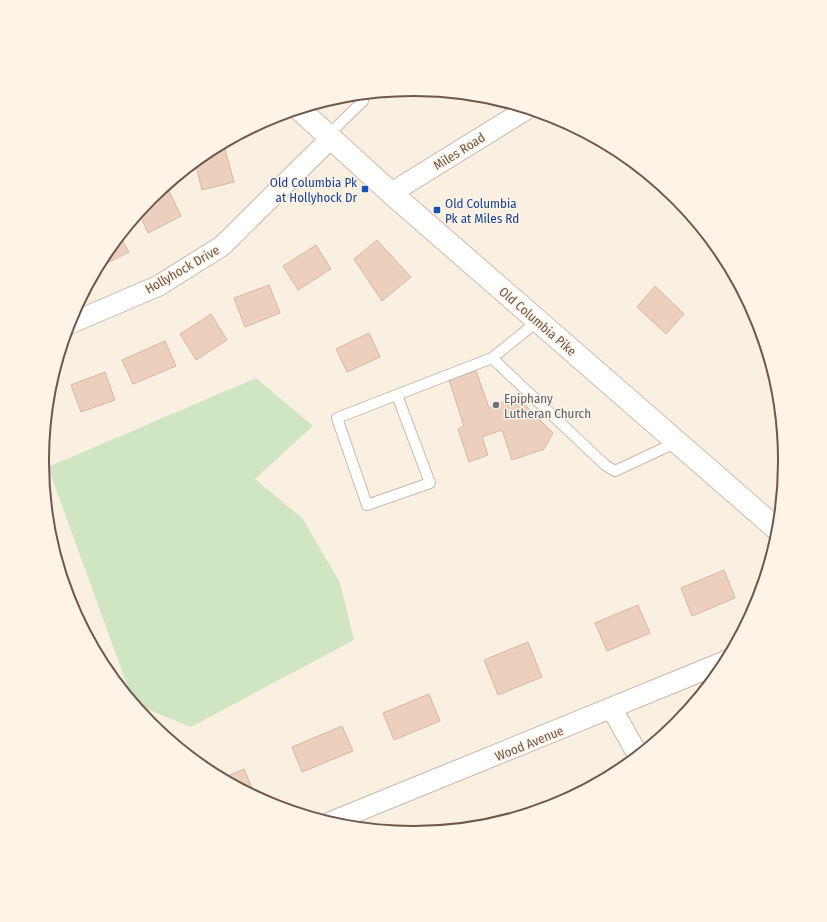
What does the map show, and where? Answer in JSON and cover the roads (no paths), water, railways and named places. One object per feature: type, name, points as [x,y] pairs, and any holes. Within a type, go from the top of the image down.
[{"type":"main road","name":"Old Columbia Pike","points":[[304,114],[391,193],[772,525]]},
{"type":"street","name":"Miles Road","points":[[391,193],[521,113]]},
{"type":"street","name":"Hollyhock Drive","points":[[78,320],[158,286],[222,246],[329,137]]},
{"type":"street","name":"Wood Avenue","points":[[341,818],[612,709],[716,665]]},
{"type":"street","points":[[612,709],[635,750]]},
{"type":"lane","points":[[329,137],[363,101]]},
{"type":"lane","points":[[397,395],[430,483],[367,505],[337,418],[492,358],[538,321]]},
{"type":"lane","points":[[492,358],[605,465],[615,471],[677,442]]},
{"type":"place","name":"Old Columbia Pk at Hollyhock Dr","points":[[365,189]]},
{"type":"place","name":"Old Columbia Pk at Miles Rd","points":[[437,210]]},
{"type":"place","name":"Epiphany Lutheran Church","points":[[496,405]]}]
